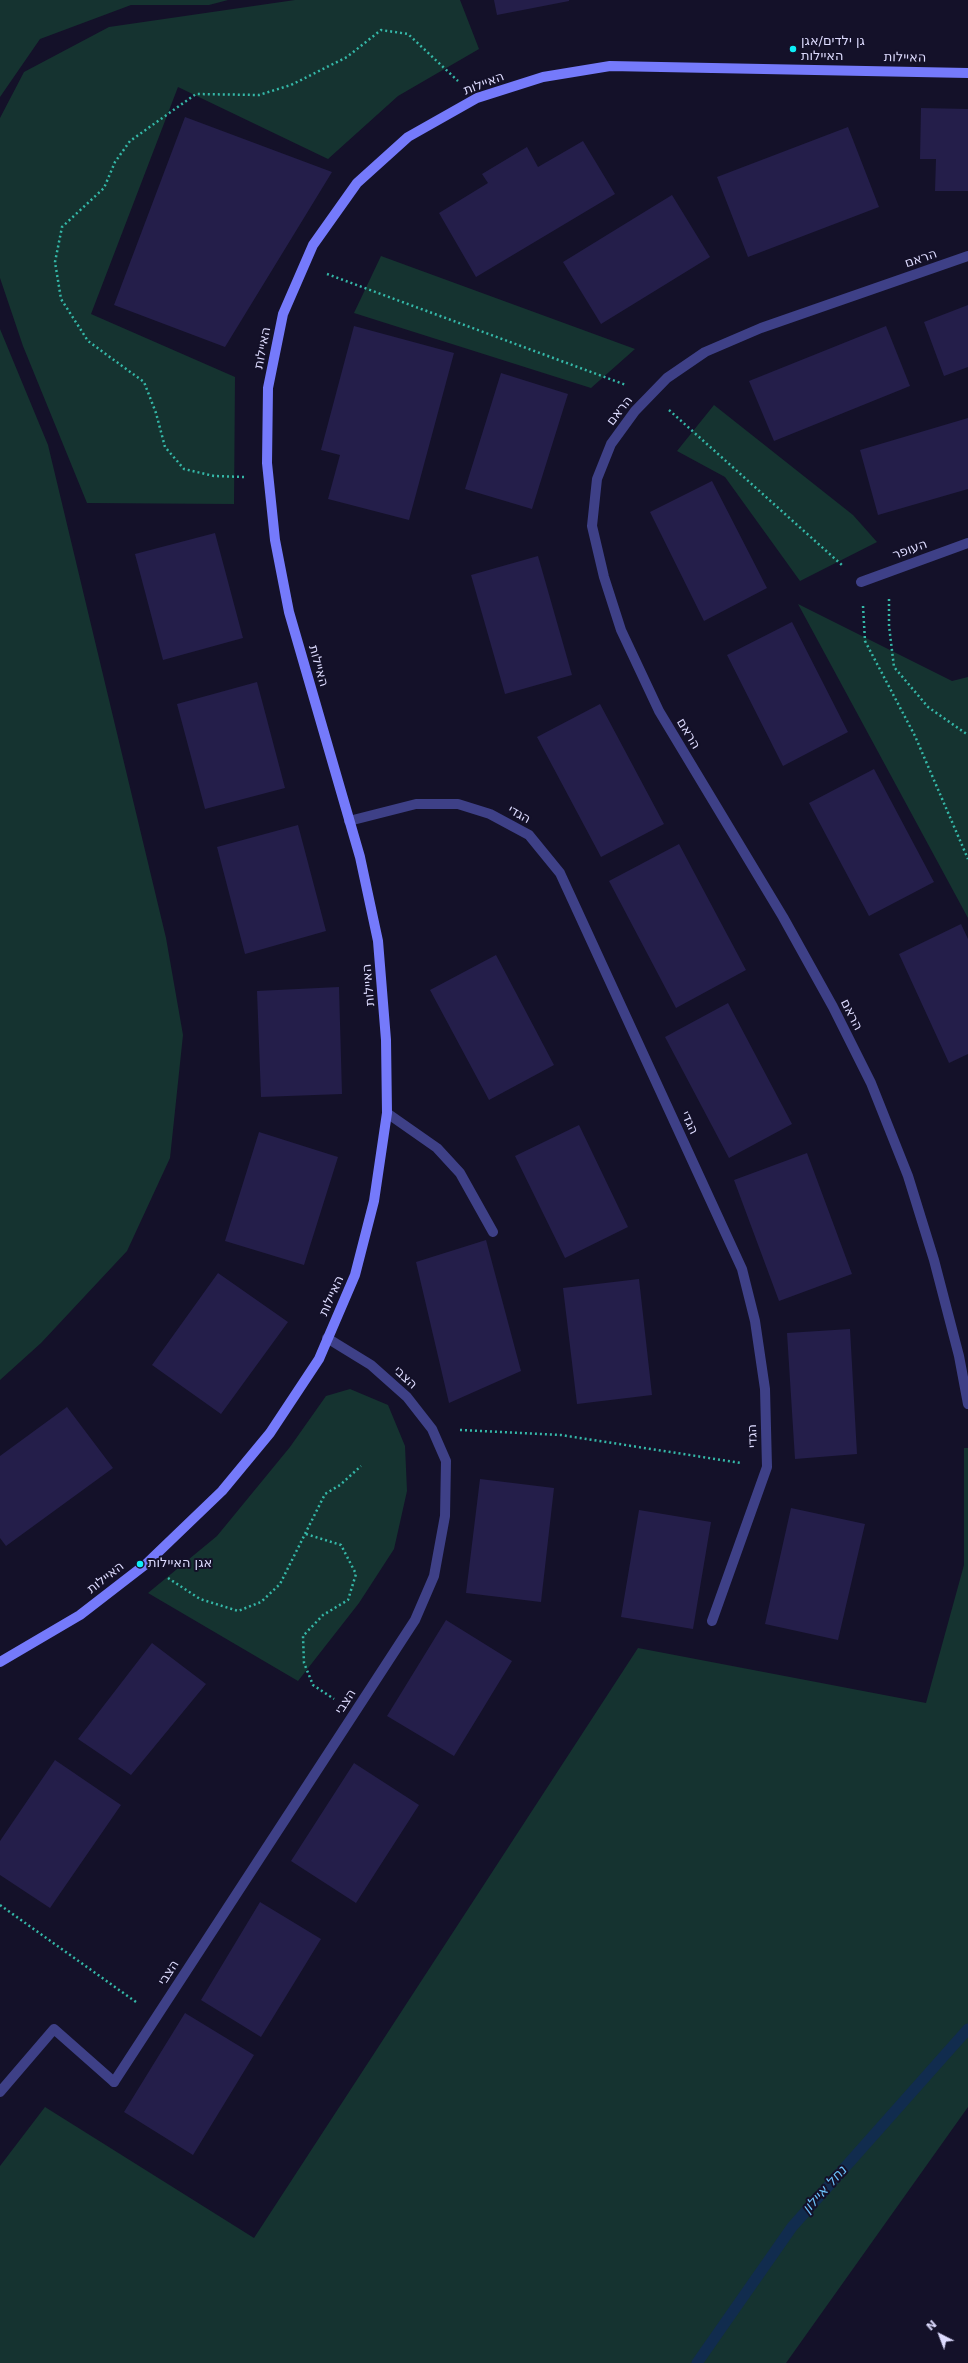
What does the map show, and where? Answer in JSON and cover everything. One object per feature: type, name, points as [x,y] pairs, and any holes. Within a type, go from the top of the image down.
[{"type":"street","name":"האיילות","points":[[0,1662],[80,1615],[146,1564],[222,1491],[270,1433],[319,1359],[355,1275],[374,1202],[387,1113],[386,1040],[378,941],[360,857],[289,612],[274,540],[268,478],[268,388],[283,314],[313,245],[357,183],[408,137],[477,98],[542,77],[610,66],[968,72]]},
{"type":"street","name":"הראם","points":[[968,256],[761,328],[705,352],[667,378],[635,411],[611,444],[597,479],[592,526],[606,583],[621,630],[659,711],[783,917],[833,1006],[871,1083],[908,1176],[934,1260],[959,1356],[968,1404]]},
{"type":"street","name":"העופר","points":[[861,582],[968,543]]},
{"type":"street","name":"הגדי","points":[[349,821],[416,804],[458,804],[490,814],[529,836],[560,874],[742,1268],[755,1321],[765,1389],[767,1467],[712,1621]]},
{"type":"street","points":[[387,1113],[437,1148],[460,1173],[493,1232]]},
{"type":"street","name":"הצבי","points":[[0,2092],[54,2029],[114,2082],[415,1620],[434,1576],[445,1516],[446,1461],[432,1429],[407,1397],[371,1365],[327,1338]]},
{"type":"path","points":[[268,478],[214,476],[184,469],[165,448],[156,413],[144,382],[88,341],[61,299],[55,262],[62,226],[104,188],[115,162],[130,141],[196,94],[259,95],[291,85],[347,57],[382,30],[408,34],[477,98]]},
{"type":"path","points":[[304,266],[651,394],[861,582],[865,641],[915,736],[968,859]]},
{"type":"path","points":[[890,572],[888,626],[894,667],[928,707],[968,735]]},
{"type":"path","points":[[432,1429],[561,1435],[767,1467]]},
{"type":"path","points":[[146,1564],[200,1599],[238,1611],[260,1602],[280,1584],[325,1494],[340,1485],[361,1466]]},
{"type":"path","points":[[306,1534],[341,1545],[356,1574],[348,1600],[323,1615],[303,1636],[304,1663],[313,1685],[354,1713]]},
{"type":"path","points":[[0,1905],[156,2017]]},
{"type":"green space","points":[[0,0],[228,0],[209,5],[131,5],[40,39],[0,97]]},
{"type":"green space","points":[[295,0],[460,0],[479,49],[398,96],[328,159],[178,87],[91,314],[235,377],[234,504],[87,503],[23,346],[0,278],[0,118],[24,72],[109,27]]},
{"type":"green space","points":[[381,256],[635,349],[591,388],[354,313]]},
{"type":"green space","points":[[0,329],[48,445],[166,938],[183,1035],[170,1158],[127,1251],[41,1343],[0,1380]]},
{"type":"green space","points":[[714,405],[853,515],[877,542],[800,581],[725,477],[677,451]]},
{"type":"green space","points":[[798,604],[952,681],[968,677],[968,918]]},
{"type":"green space","points":[[350,1389],[388,1405],[405,1446],[407,1491],[394,1549],[359,1603],[298,1681],[148,1593],[217,1536],[290,1447],[326,1396]]},
{"type":"green space","points":[[964,1448],[968,1448],[968,2107],[786,2363],[0,2363],[0,2166],[45,2107],[254,2238],[638,1648],[926,1703],[964,1565]]},
{"type":"building","points":[[494,0],[569,0],[569,1],[497,15]]},
{"type":"building","points":[[921,108],[968,109],[968,191],[935,191],[936,159],[920,159]]},
{"type":"building","points":[[185,117],[332,172],[225,347],[114,305]]},
{"type":"building","points":[[848,127],[879,207],[748,257],[717,177]]},
{"type":"building","points":[[583,141],[615,194],[476,277],[439,213],[488,183],[482,174],[527,147],[538,167]]},
{"type":"building","points":[[672,195],[710,257],[601,324],[563,262]]},
{"type":"building","points":[[968,305],[968,367],[944,376],[924,322]]},
{"type":"building","points":[[354,326],[454,353],[409,520],[328,499],[340,455],[321,450]]},
{"type":"building","points":[[886,326],[910,386],[774,441],[749,381]]},
{"type":"building","points":[[501,373],[568,394],[532,509],[465,489]]},
{"type":"building","points":[[968,418],[968,489],[878,515],[860,450]]},
{"type":"building","points":[[712,481],[767,588],[704,621],[650,512]]},
{"type":"building","points":[[215,533],[243,638],[163,660],[135,554]]},
{"type":"building","points":[[538,556],[572,675],[505,694],[471,575]]},
{"type":"building","points":[[792,622],[848,732],[783,766],[727,655]]},
{"type":"building","points":[[257,682],[285,788],[205,809],[177,704]]},
{"type":"building","points":[[600,704],[664,824],[601,857],[537,737]]},
{"type":"building","points":[[874,769],[934,882],[869,916],[809,803]]},
{"type":"building","points":[[298,825],[326,931],[245,954],[217,847]]},
{"type":"building","points":[[679,844],[746,970],[676,1008],[609,881]]},
{"type":"building","points":[[961,924],[968,939],[968,1054],[949,1063],[899,954]]},
{"type":"building","points":[[496,955],[554,1065],[489,1100],[430,990]]},
{"type":"building","points":[[339,987],[342,1094],[261,1097],[257,991]]},
{"type":"building","points":[[728,1003],[792,1124],[729,1158],[665,1037]]},
{"type":"building","points":[[579,1125],[628,1227],[565,1258],[515,1156]]},
{"type":"building","points":[[259,1132],[338,1157],[304,1265],[225,1241]]},
{"type":"building","points":[[807,1153],[852,1274],[779,1301],[734,1180]]},
{"type":"building","points":[[486,1240],[521,1371],[449,1403],[416,1262]]},
{"type":"building","points":[[218,1273],[288,1322],[221,1414],[152,1365]]},
{"type":"building","points":[[639,1279],[652,1395],[577,1404],[563,1288]]},
{"type":"building","points":[[850,1329],[857,1454],[795,1459],[787,1333]]},
{"type":"building","points":[[67,1407],[113,1468],[6,1546],[0,1538],[0,1456]]},
{"type":"building","points":[[480,1479],[554,1488],[541,1602],[466,1593]]},
{"type":"building","points":[[791,1508],[865,1524],[838,1640],[765,1624]]},
{"type":"building","points":[[639,1510],[711,1522],[693,1629],[621,1617]]},
{"type":"building","points":[[446,1620],[512,1661],[454,1756],[387,1716]]},
{"type":"building","points":[[152,1643],[206,1684],[131,1775],[78,1739]]},
{"type":"building","points":[[55,1760],[121,1805],[50,1908],[0,1875],[0,1841]]},
{"type":"building","points":[[354,1763],[419,1805],[356,1903],[291,1861]]},
{"type":"building","points":[[260,1902],[321,1939],[261,2037],[201,2000]]},
{"type":"building","points":[[185,2013],[254,2055],[193,2155],[124,2112]]},
{"type":"waterway","name":"נחל איילון","points":[[697,2363],[792,2227],[968,2029]]},
{"type":"place","name":"גן ילדים/אגן האיילות","points":[[793,49]]},
{"type":"place","name":"אגן האיילות","points":[[140,1564]]}]
